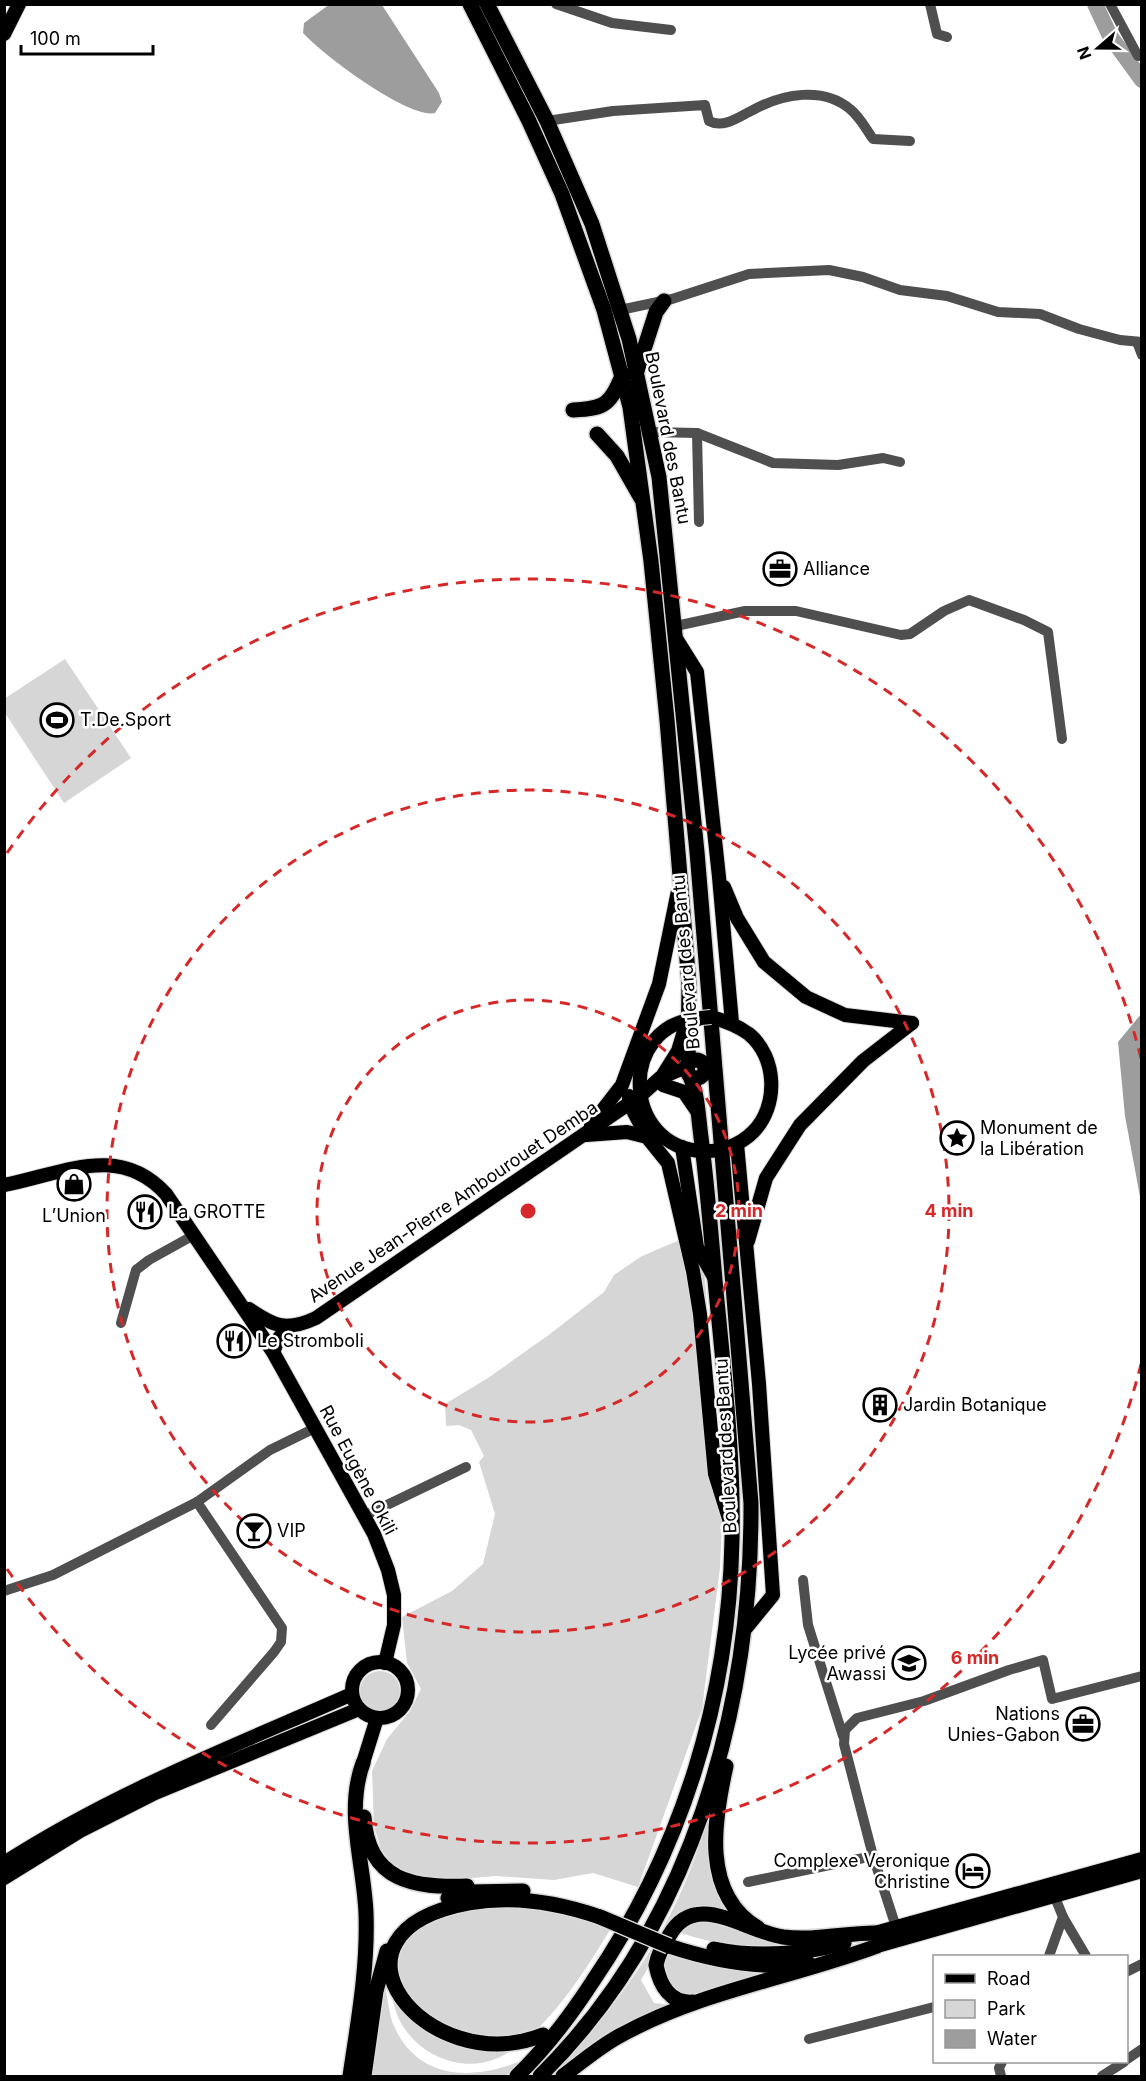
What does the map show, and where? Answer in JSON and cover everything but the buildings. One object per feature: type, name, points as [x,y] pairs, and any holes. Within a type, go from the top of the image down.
[{"type":"highway","name":"Boulevard des Bantu","points":[[470,4],[532,127],[559,187],[650,432],[659,477],[699,877],[701,1018],[688,1070],[695,1091],[698,1114],[720,1149],[715,1279],[729,1435],[732,1527],[724,1638],[704,1743],[676,1824],[629,1925],[597,1976]]},
{"type":"highway","name":"Boulevard des Bantu","points":[[487,4],[547,121],[588,213],[620,310],[630,373],[635,435],[645,504],[681,877],[689,984],[701,1018],[712,1036],[751,1503],[744,1646],[735,1693],[712,1781],[686,1852],[649,1933],[602,2005],[540,2076]]},
{"type":"highway","points":[[573,410],[595,409],[605,404],[615,393],[630,373],[656,312],[664,301]]},
{"type":"highway","points":[[597,434],[617,456],[645,504]]},
{"type":"highway","points":[[699,877],[698,899],[707,1039],[705,1068],[711,1082],[720,1149]]},
{"type":"highway","points":[[688,1070],[699,1077],[705,1068]]},
{"type":"highway","points":[[744,1646],[744,1681],[721,1790],[714,1845],[719,1872],[732,1902],[753,1925],[768,1933]]},
{"type":"highway","points":[[363,1763],[366,1834],[375,1856],[400,1879],[421,1886],[552,1894],[672,1941],[728,1952],[776,1955],[876,1939]]},
{"type":"highway","points":[[350,2076],[365,1967],[366,1914],[355,1810],[358,1776],[363,1763]]},
{"type":"highway","points":[[364,2076],[379,1976],[393,1938],[405,1924],[431,1904],[471,1892],[497,1890]]},
{"type":"highway","points":[[395,2014],[390,1989],[395,1955],[408,1933],[430,1915],[463,1904],[512,1900],[602,1913]]},
{"type":"highway","points":[[699,2001],[680,2002],[673,1998],[662,1982],[657,1969],[662,1949],[679,1921],[693,1914],[705,1912],[768,1933],[796,1938],[876,1939]]},
{"type":"highway","points":[[563,2076],[622,2034],[662,2015],[699,2001],[800,1973],[876,1939]]},
{"type":"highway","points":[[508,2062],[536,2043],[582,1988],[597,1976]]},
{"type":"highway","points":[[517,2076],[564,2023],[597,1976]]},
{"type":"main road","points":[[4,34],[19,4]]},
{"type":"main road","points":[[676,633],[697,672],[732,1023]]},
{"type":"main road","points":[[584,1135],[622,1085],[659,984],[681,877]]},
{"type":"main road","points":[[719,877],[737,918],[764,962],[806,997],[845,1015],[912,1023],[863,1061],[800,1125],[766,1178],[746,1249]]},
{"type":"main road","points":[[689,984],[682,1045],[662,1081],[684,1092],[698,1114]]},
{"type":"main road","points":[[626,1073],[639,1097],[653,1127],[670,1142],[682,1146],[720,1149],[754,1131],[766,1114],[772,1093],[771,1071],[763,1051],[750,1035],[732,1023],[701,1018],[670,1027],[654,1041],[642,1061],[638,1084],[639,1097],[647,1137],[668,1164],[693,1271],[700,1314],[715,1474],[732,1527]]},
{"type":"main road","name":"Avenue Jean-Pierre Ambourouet Demba","points":[[289,1327],[324,1313],[662,1081],[688,1070]]},
{"type":"main road","points":[[584,1135],[627,1132],[647,1137]]},
{"type":"main road","points":[[682,1146],[697,1247],[715,1279]]},
{"type":"main road","points":[[720,1149],[746,1249],[759,1384],[770,1579],[773,1595],[746,1628]]},
{"type":"main road","name":"Rue Eugène Okili","points":[[4,1185],[83,1166],[113,1165],[127,1168],[153,1180],[244,1307],[273,1353],[364,1516],[381,1552],[394,1595],[394,1625],[385,1663]]},
{"type":"main road","points":[[244,1307],[272,1325],[289,1327]]},
{"type":"main road","points":[[273,1353],[279,1338],[289,1327]]},
{"type":"main road","points":[[376,1663],[385,1663],[393,1666],[405,1678],[407,1695],[405,1703],[393,1715],[377,1718],[359,1709],[352,1694],[352,1685],[361,1670],[376,1663]]},
{"type":"main road","points":[[4,1863],[86,1814],[147,1783],[352,1694]]},
{"type":"main road","points":[[4,1878],[80,1831],[155,1793],[359,1709]]},
{"type":"main road","points":[[363,1763],[377,1718]]},
{"type":"main road","points":[[876,1939],[896,1927],[1142,1859]]},
{"type":"main road","points":[[876,1939],[1142,1871]]},
{"type":"street","points":[[556,4],[605,22],[671,30]]},
{"type":"street","points":[[930,4],[937,34],[948,37]]},
{"type":"street","points":[[1110,4],[1138,56]]},
{"type":"street","points":[[547,121],[613,111],[705,105],[710,121],[714,123],[733,121],[769,102],[812,94],[834,99],[851,109],[873,139],[910,141]]},
{"type":"street","points":[[620,310],[664,301],[749,274],[829,270],[863,277],[900,290],[947,297],[998,312],[1040,314],[1073,327],[1139,342],[1142,355]]},
{"type":"street","points":[[650,432],[697,433],[773,463],[838,465],[883,458],[900,462]]},
{"type":"street","points":[[697,433],[699,522]]},
{"type":"street","points":[[676,633],[745,611],[796,611],[901,635],[910,634],[956,604],[977,600],[1048,632],[1062,739]]},
{"type":"street","points":[[121,1323],[136,1270],[149,1260],[194,1235]]},
{"type":"street","points":[[4,1591],[53,1575],[197,1502],[270,1450],[315,1428]]},
{"type":"street","points":[[364,1516],[466,1467]]},
{"type":"street","points":[[197,1502],[282,1629],[281,1642],[274,1652],[211,1725]]},
{"type":"street","points":[[803,1580],[808,1625],[843,1736],[873,1856],[896,1927]]},
{"type":"street","points":[[843,1736],[848,1724],[857,1718],[924,1701],[1043,1660],[1052,1699],[1142,1676]]},
{"type":"street","points":[[748,1882],[873,1856]]},
{"type":"street","points":[[1054,1895],[1063,1917],[1085,1955]]},
{"type":"street","points":[[1049,1955],[1063,1917]]},
{"type":"street","points":[[1128,1971],[1142,1964]]},
{"type":"street","points":[[809,2039],[933,2007]]},
{"type":"street","points":[[1128,2059],[1142,2049]]},
{"type":"street","points":[[1102,2076],[1122,2063]]},
{"type":"green space","points":[[65,659],[131,758],[64,803],[5,713],[4,699]]},
{"type":"green space","points":[[701,1231],[723,1507],[720,1568],[702,1709],[638,1887],[593,1873],[554,1880],[496,1876],[435,1881],[399,1870],[381,1849],[374,1826],[372,1771],[387,1739],[410,1711],[421,1689],[407,1663],[402,1617],[452,1591],[483,1564],[495,1514],[479,1462],[484,1456],[471,1430],[459,1425],[446,1426],[445,1404],[488,1378],[550,1334],[604,1292],[614,1275],[642,1256]]},
{"type":"green space","points":[[380,1671],[394,1677],[400,1691],[394,1705],[380,1711],[366,1705],[360,1691],[366,1677]]},
{"type":"green space","points":[[710,1810],[710,1829],[739,1920],[703,1908],[649,1966],[641,1980],[654,2003],[672,2005],[622,2026],[553,2076],[549,2076],[602,2018],[648,1954],[684,1885]]},
{"type":"green space","points":[[494,1904],[572,1912],[611,1928],[562,2001],[532,2035],[498,2058],[481,2063],[465,2064],[448,2060],[432,2054],[418,2044],[398,2017],[393,1992],[401,1951],[410,1935],[428,1922],[449,1914]]},
{"type":"green space","points":[[696,1917],[796,1945],[750,1948],[704,1940],[675,1931]]},
{"type":"green space","points":[[664,1950],[794,1969],[683,1999],[663,1978]]},
{"type":"green space","points":[[383,1982],[392,2021],[404,2044],[418,2057],[433,2066],[450,2072],[467,2073],[505,2067],[523,2060],[506,2076],[369,2076]]},
{"type":"water","points":[[330,4],[382,5],[439,93],[442,102],[435,113],[422,112],[406,106],[366,84],[328,56],[303,33],[304,23]]},
{"type":"water","points":[[1141,1014],[1141,1202],[1125,1116],[1118,1042]]},
{"type":"waterway","points":[[1095,4],[1110,36],[1142,80]]},
{"type":"place","name":"Alliance","points":[[780,569]]},
{"type":"place","name":"T.De.Sport","points":[[57,720]]},
{"type":"place","name":"Monument de la Libération","points":[[957,1138]]},
{"type":"place","name":"L’Union","points":[[74,1184]]},
{"type":"place","name":"La GROTTE","points":[[145,1212]]},
{"type":"place","name":"Le Stromboli","points":[[234,1341]]},
{"type":"place","name":"Jardin Botanique","points":[[880,1405]]},
{"type":"place","name":"VIP","points":[[254,1531]]},
{"type":"place","name":"Lycée privé Awassi","points":[[909,1663]]},
{"type":"place","name":"Nations Unies-Gabon","points":[[1083,1724]]},
{"type":"place","name":"Complexe Veronique Christine","points":[[973,1871]]}]
